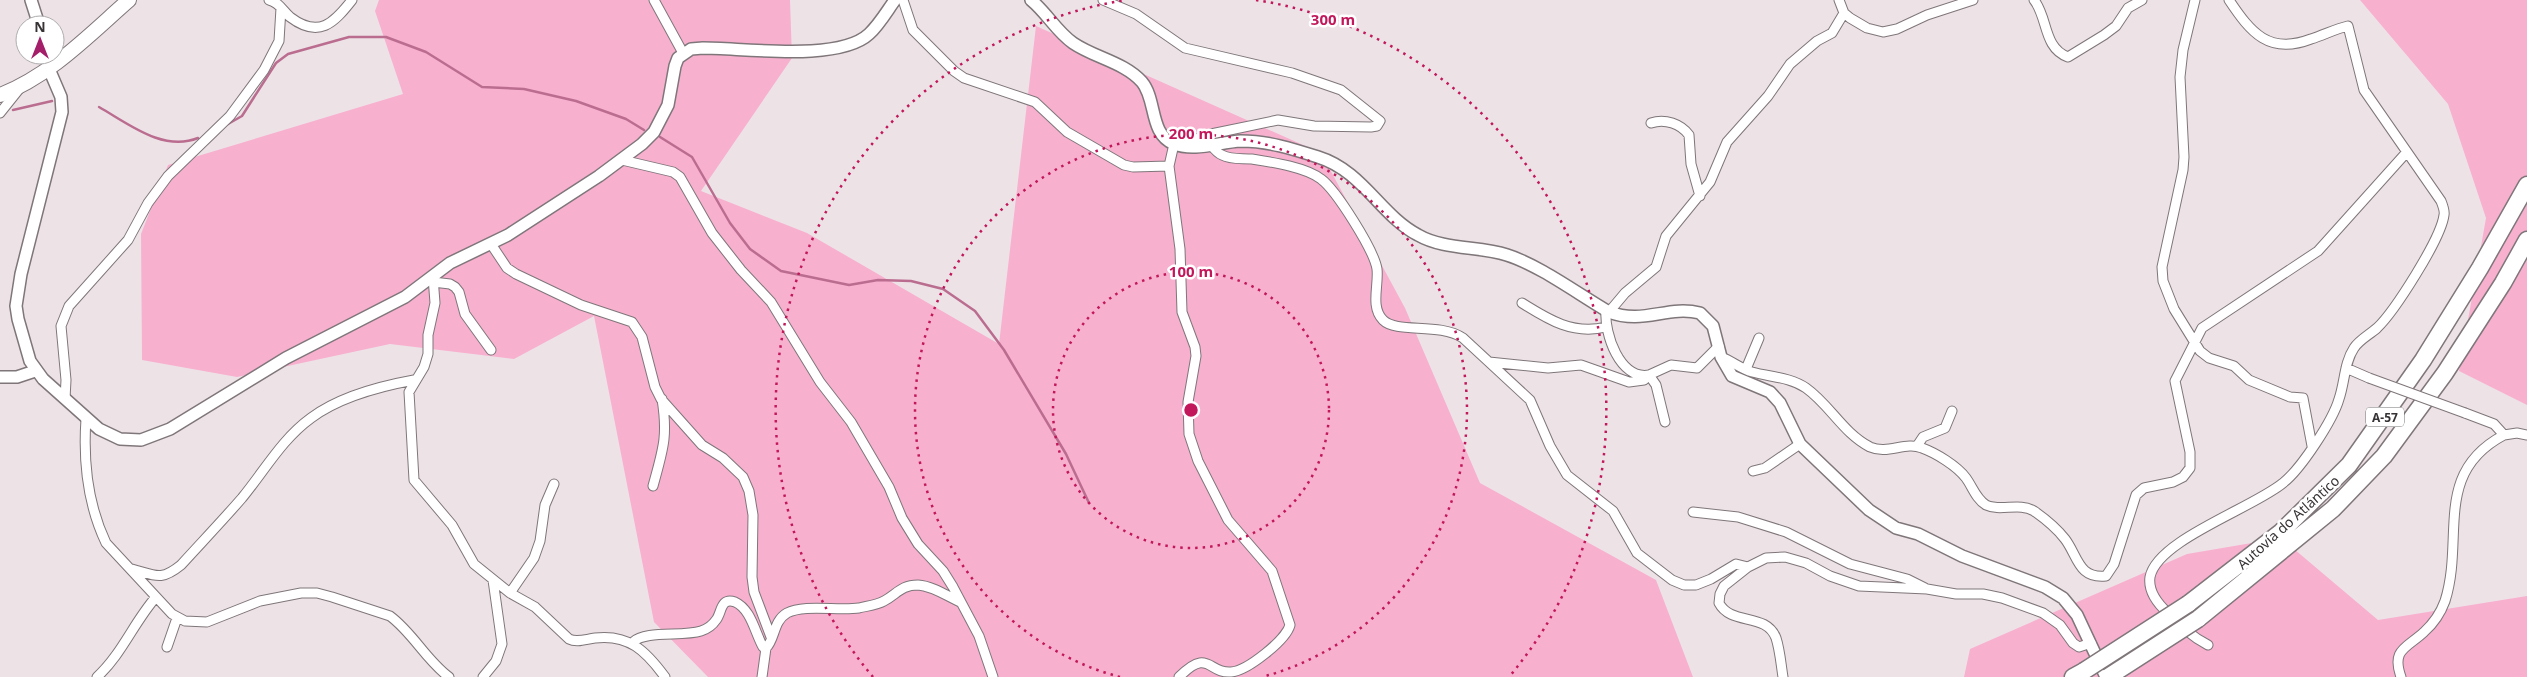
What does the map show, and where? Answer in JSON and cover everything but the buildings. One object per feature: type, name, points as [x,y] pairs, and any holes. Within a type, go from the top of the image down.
[{"type":"highway","name":"Autovía do Atlántico","points":[[2078,674],[2188,604],[2281,532],[2349,465],[2424,360],[2480,268],[2527,185]]},
{"type":"highway","name":"Autovía do Atlántico","points":[[2107,677],[2198,619],[2333,510],[2384,456],[2450,366],[2503,283],[2527,240]]},
{"type":"main road","points":[[65,52],[129,0]]},
{"type":"main road","points":[[0,95],[22,85],[48,65]]},
{"type":"street","points":[[31,0],[36,15]]},
{"type":"street","points":[[269,0],[302,25],[321,27],[337,20],[352,0]]},
{"type":"street","points":[[654,0],[683,53]]},
{"type":"street","points":[[53,65],[61,97],[62,112],[21,274],[16,306],[30,361],[35,371],[99,429],[120,439],[141,440],[170,429],[286,358],[405,297],[433,279],[450,263],[508,235],[622,160],[654,132],[663,119],[668,105],[675,66],[683,53],[691,49],[703,48],[806,51],[835,49],[849,45],[869,34],[894,0]]},
{"type":"street","points":[[903,0],[913,30],[946,65],[964,78],[1034,102],[1067,132],[1124,165],[1141,167],[1169,166]]},
{"type":"street","points":[[1031,0],[1067,39],[1120,66],[1142,83],[1149,92],[1161,134],[1179,145],[1257,142],[1276,144],[1321,158],[1356,179],[1395,218],[1420,237],[1507,255],[1525,262],[1607,311],[1629,318],[1673,311],[1700,313],[1708,318],[1713,326],[1720,352],[1732,376],[1770,392],[1776,398],[1800,444],[1881,520],[1896,528],[1936,542],[1962,556],[2045,587],[2063,598],[2077,615],[2107,677]]},
{"type":"street","points":[[1103,0],[1136,14],[1185,48],[1292,73],[1341,90],[1380,121],[1377,126],[1371,128],[1314,126],[1278,120],[1204,136],[1179,145],[1169,166],[1180,249],[1182,312],[1195,347],[1196,356],[1188,402],[1189,434],[1192,446],[1228,520],[1272,572],[1290,625],[1289,631],[1279,643],[1238,670],[1227,672],[1204,662],[1194,665],[1179,677]]},
{"type":"street","points":[[1839,0],[1844,13],[1867,28],[1883,32],[1897,29],[1927,15],[1973,0]]},
{"type":"street","points":[[2034,0],[2038,6],[2048,36],[2060,55],[2068,58],[2116,26],[2128,8],[2142,0]]},
{"type":"street","points":[[2195,0],[2183,50],[2180,77],[2183,170],[2162,267],[2163,281],[2174,309],[2200,351],[2210,358],[2234,366],[2249,380],[2290,397],[2303,398],[2312,446]]},
{"type":"street","points":[[2208,646],[2194,638],[2159,604],[2152,592],[2150,578],[2155,564],[2161,556],[2181,541],[2252,503],[2284,483],[2312,446],[2338,404],[2346,368],[2355,347],[2377,328],[2414,276],[2430,251],[2445,214],[2441,201],[2364,90],[2348,26],[2291,45],[2276,44],[2264,40],[2252,32],[2229,0]]},
{"type":"street","points":[[65,399],[66,380],[61,326],[68,306],[128,240],[148,203],[168,176],[230,116],[264,70],[278,41],[281,8]]},
{"type":"street","points":[[1650,375],[1638,374],[1614,353],[1606,327],[1607,311],[1653,270],[1666,236],[1710,182],[1727,142],[1768,96],[1790,64],[1817,41],[1832,33],[1844,13]]},
{"type":"street","points":[[0,113],[22,85]]},
{"type":"street","points":[[1651,123],[1663,121],[1678,125],[1689,136],[1691,164],[1700,196]]},
{"type":"street","points":[[1211,145],[1221,155],[1231,158],[1266,161],[1308,172],[1323,180],[1338,197],[1359,231],[1377,267],[1377,311],[1384,321],[1394,327],[1452,331],[1489,362],[1530,400],[1550,446],[1568,475],[1613,510],[1637,553],[1672,580],[1684,585],[1696,584],[1711,579],[1736,564],[1748,567]]},
{"type":"street","points":[[1720,352],[1746,370],[1784,378],[1805,387],[1816,396],[1844,427],[1872,447],[1884,450],[1909,445],[1917,446],[1930,452],[1965,477],[1984,504],[1992,507],[2023,507],[2033,511],[2065,539],[2084,570],[2096,577],[2106,576],[2114,564],[2136,495],[2144,488],[2173,482],[2183,477],[2190,468],[2190,452],[2175,381],[2202,328],[2318,251],[2406,153]]},
{"type":"street","points":[[622,160],[672,172],[680,177],[712,233],[730,257],[771,302],[820,382],[851,422],[889,487],[902,518],[918,544],[943,571],[979,636],[993,677]]},
{"type":"street","points":[[490,244],[500,260],[516,274],[581,305],[632,322],[642,337],[656,387],[662,399],[702,445],[723,458],[743,477],[749,491],[753,515],[752,577],[754,592],[771,637]]},
{"type":"street","points":[[433,279],[455,287],[459,292],[466,314],[491,350]]},
{"type":"street","points":[[433,279],[435,302],[428,335],[428,354],[424,367],[414,380],[409,392],[408,405],[413,431],[414,480],[452,525],[474,564],[492,580],[534,607],[572,641],[602,637],[633,642],[665,677]]},
{"type":"street","points":[[1522,303],[1558,324],[1577,330],[1606,327]]},
{"type":"street","points":[[1746,370],[1759,338]]},
{"type":"street","points":[[1489,362],[1548,368],[1581,365],[1629,382],[1644,380],[1650,375],[1671,366],[1697,368],[1720,352]]},
{"type":"street","points":[[2346,368],[2494,424],[2504,434]]},
{"type":"street","points":[[0,377],[17,377],[35,371]]},
{"type":"street","points":[[1650,375],[1656,385],[1665,422]]},
{"type":"street","points":[[129,569],[154,577],[172,572],[242,497],[290,436],[312,417],[357,396],[414,380]]},
{"type":"street","points":[[653,486],[665,442],[662,399]]},
{"type":"street","points":[[1917,446],[1923,436],[1945,428],[1952,411]]},
{"type":"street","points":[[86,419],[84,452],[92,508],[106,543],[177,618],[196,623],[207,622],[260,601],[287,594],[318,593],[390,616],[400,623],[440,670],[449,677]]},
{"type":"street","points":[[2401,677],[2397,663],[2402,649],[2423,633],[2434,621],[2445,601],[2453,555],[2453,522],[2460,481],[2473,457],[2504,434],[2517,432],[2527,435]]},
{"type":"street","points":[[1753,471],[1765,468],[1800,444]]},
{"type":"street","points":[[510,593],[534,558],[540,541],[545,505],[554,484]]},
{"type":"street","points":[[1693,512],[1738,518],[1786,532],[1850,564],[1907,579],[1921,584],[1926,589]]},
{"type":"street","points":[[1783,677],[1776,637],[1770,629],[1763,622],[1729,615],[1719,603],[1720,594],[1724,586],[1748,567],[1766,558],[1785,557],[1806,563],[1836,578],[1859,586],[1926,589],[1956,594],[1983,594],[2002,598],[2043,613],[2060,625],[2073,644],[2078,647],[2091,643]]},
{"type":"street","points":[[483,677],[496,661],[502,644],[492,580]]},
{"type":"street","points":[[762,677],[766,648],[770,644],[771,637],[778,623],[789,612],[808,609],[842,610],[877,604],[906,587],[927,587],[960,602]]},
{"type":"street","points":[[97,677],[111,664],[136,622],[156,597]]},
{"type":"street","points":[[633,642],[636,639],[649,636],[686,634],[706,629],[718,618],[724,603],[733,601],[748,615],[760,641],[766,648]]},
{"type":"street","points":[[167,647],[177,618]]},
{"type":"shaded area","points":[[379,0],[790,0],[792,58],[701,191],[807,233],[999,344],[1036,26],[1321,153],[1405,308],[1480,483],[1656,580],[1693,677],[708,677],[654,622],[594,316],[514,359],[390,344],[237,377],[142,360],[141,234],[168,165],[403,94],[375,11]]},
{"type":"shaded area","points":[[2360,0],[2527,0],[2527,405],[2459,371],[2486,218],[2448,104]]},
{"type":"shaded area","points":[[2281,538],[2378,620],[2527,596],[2527,677],[1964,677],[1970,649],[2187,554]]},
{"type":"waterway","points":[[228,124],[242,116],[276,63],[288,54],[349,37],[386,37],[426,52],[482,87],[524,89],[576,101],[626,119],[644,130]]},
{"type":"waterway","points":[[13,110],[52,101]]},
{"type":"waterway","points":[[99,107],[134,128],[159,139],[185,141],[198,138]]},
{"type":"waterway","points":[[660,137],[692,157],[730,223],[750,249],[781,271],[849,285],[878,280],[911,281],[943,289],[975,311],[1004,350],[1066,454],[1089,503]]}]
